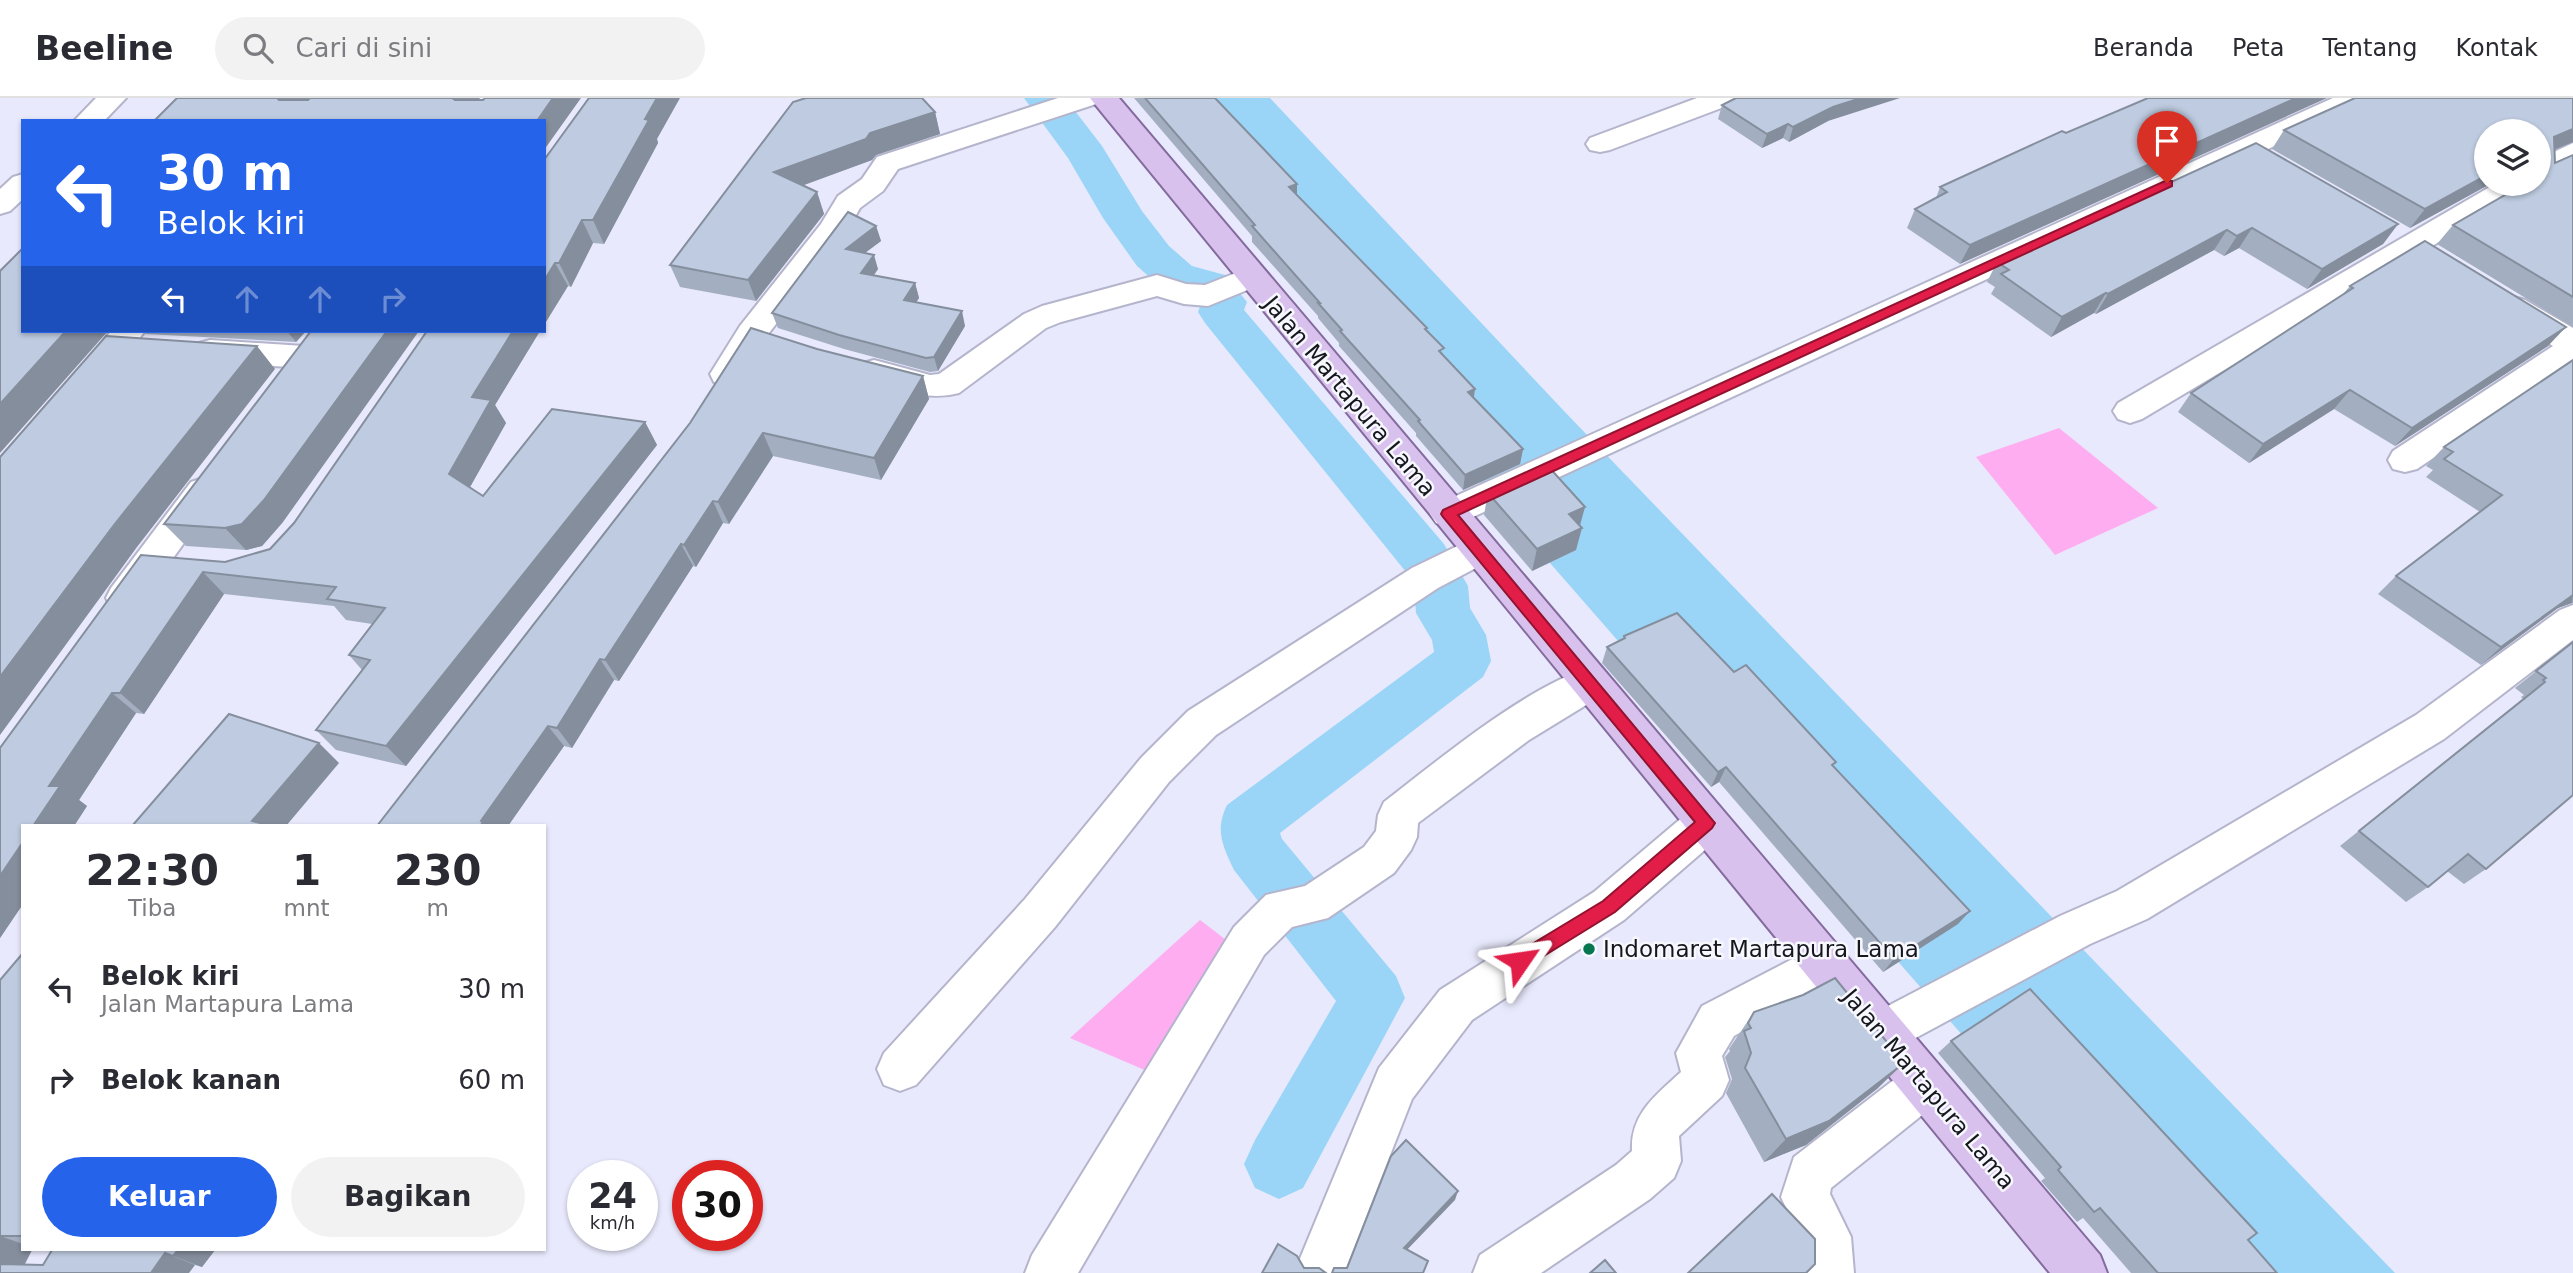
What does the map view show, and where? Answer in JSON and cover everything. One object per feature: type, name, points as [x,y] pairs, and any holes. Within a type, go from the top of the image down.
[{"type":"main road","name":"Jalan Martapura Lama","points":[[1104,98],[1227,288],[1461,508],[1478,550],[1823,963],[1899,1023],[1925,1084],[2082,1273]]},
{"type":"street","points":[[90,119],[112,98]]},
{"type":"street","points":[[1600,144],[1722,98]]},
{"type":"street","points":[[1461,508],[2355,98]]},
{"type":"street","points":[[708,401],[764,338],[834,229],[848,202],[873,186],[887,163],[1065,105]]},
{"type":"street","points":[[2244,148],[2279,169]]},
{"type":"street","points":[[2551,164],[2573,152]]},
{"type":"street","points":[[0,205],[21,185]]},
{"type":"street","points":[[2130,411],[2495,196]]},
{"type":"street","points":[[850,365],[930,386],[947,385],[1035,321],[1053,313],[1088,306],[1157,285],[1184,294],[1227,288]]},
{"type":"street","points":[[2405,460],[2573,345],[2491,293]]},
{"type":"street","points":[[72,397],[123,338],[171,349],[315,344]]},
{"type":"street","points":[[279,390],[315,344]]},
{"type":"street","points":[[106,623],[221,467]]},
{"type":"street","points":[[900,1069],[1040,912],[1155,769],[1202,723],[1434,573],[1478,550]]},
{"type":"street","points":[[152,559],[192,563]]},
{"type":"street","points":[[1899,1023],[2075,930],[2132,905],[2430,727],[2573,620]]},
{"type":"street","points":[[1050,1273],[1249,941],[1297,906],[1379,860],[1396,837],[1398,815],[1463,764],[1563,697],[1590,683]]},
{"type":"street","points":[[1324,1261],[1395,1084],[1455,1005],[1609,906],[1706,823]]},
{"type":"street","points":[[1499,1273],[1633,1182],[1657,1161],[1655,1138],[1660,1122],[1706,1080],[1699,1053],[1718,1021],[1823,963]]},
{"type":"street","points":[[1827,1273],[1831,1269],[1827,1237],[1805,1196],[1811,1174],[1925,1084]]},
{"type":"shaded area","points":[[2059,428],[2158,508],[2055,555],[1976,457]]},
{"type":"shaded area","points":[[1200,920],[1238,949],[1147,1071],[1070,1038]]},
{"type":"water","points":[[1144,98],[1270,98],[1564,411],[2395,1273],[2170,1273]]},
{"type":"building","points":[[177,98],[553,98],[538,119],[156,119]]},
{"type":"building","points":[[589,98],[657,98],[645,119],[649,120],[593,220],[582,220],[559,263],[555,263],[546,278],[546,157]]},
{"type":"building","points":[[806,98],[922,98],[935,112],[870,133],[866,139],[774,172],[817,192],[748,280],[670,265],[793,102]]},
{"type":"building","points":[[1145,98],[1215,98],[1297,184],[1289,187],[1427,328],[1425,329],[1444,348],[1439,351],[1475,389],[1468,392],[1523,449],[1465,475],[1340,331],[1342,330],[1320,303],[1252,226],[1255,225]]},
{"type":"building","points":[[1736,98],[1861,98],[1833,107],[1793,127],[1788,124],[1767,134],[1722,105]]},
{"type":"building","points":[[2148,98],[2296,98],[1970,245],[1915,209],[1947,192],[1940,187],[2062,131],[2066,133]]},
{"type":"building","points":[[2355,98],[2573,98],[2573,129],[2554,137],[2555,163],[2573,155],[2573,297],[2453,225],[2503,196],[2551,196],[2551,119],[2474,119],[2474,182],[2425,209],[2284,130]]},
{"type":"building","points":[[2256,143],[2398,224],[2322,269],[2252,228],[2237,236],[2227,230],[2062,317],[2001,274],[2009,270],[1997,262]]},
{"type":"building","points":[[848,212],[876,226],[846,249],[874,255],[861,273],[915,283],[904,300],[962,311],[934,357],[926,358],[839,335],[772,313]]},
{"type":"building","points":[[2425,241],[2566,327],[2412,428],[2350,390],[2263,444],[2191,393],[2353,288],[2350,286]]},
{"type":"building","points":[[21,250],[21,333],[64,333],[0,404],[0,271]]},
{"type":"building","points":[[751,328],[817,349],[923,376],[874,458],[763,433],[718,502],[713,501],[684,545],[681,544],[605,660],[600,659],[557,728],[548,726],[482,824],[379,824],[690,423]]},
{"type":"building","points":[[309,333],[386,333],[264,500],[242,524],[225,528],[164,524]]},
{"type":"building","points":[[426,333],[512,333],[472,397],[491,400],[449,474],[483,496],[552,409],[645,422],[386,746],[316,730],[370,660],[349,655],[385,608],[327,599],[336,587],[203,572],[120,693],[112,693],[49,786],[60,786],[34,824],[21,824],[21,845],[0,876],[0,748],[141,555],[225,562],[270,549],[294,523]]},
{"type":"building","points":[[106,336],[257,346],[114,525],[0,677],[0,457]]},
{"type":"building","points":[[2573,360],[2573,595],[2501,647],[2396,576],[2502,495],[2444,459],[2453,452],[2444,447]]},
{"type":"building","points":[[1547,465],[1585,507],[1569,514],[1582,528],[1537,549],[1488,493]]},
{"type":"building","points":[[1677,613],[1734,672],[1746,665],[1836,762],[1832,765],[1970,911],[1894,959],[1726,767],[1718,772],[1607,647],[1625,638],[1624,636]]},
{"type":"building","points":[[2573,642],[2573,795],[2486,869],[2468,854],[2428,887],[2359,831],[2545,682],[2543,680],[2546,678],[2536,671]]},
{"type":"building","points":[[229,714],[319,743],[252,821],[264,824],[134,824]]},
{"type":"building","points":[[21,955],[21,1236],[0,1236],[0,980]]},
{"type":"building","points":[[1835,978],[1904,1063],[1829,1121],[1786,1139],[1745,1068],[1751,1053],[1744,1031],[1751,1028],[1748,1023],[1754,1012],[1803,995]]},
{"type":"building","points":[[2030,989],[2257,1233],[2248,1240],[2277,1273],[2158,1273],[2100,1208],[2094,1212],[2058,1170],[2061,1167],[1951,1041]]},
{"type":"building","points":[[1406,1140],[1458,1191],[1404,1248],[1428,1261],[1423,1273],[1332,1273],[1334,1268],[1347,1268],[1391,1156]]},
{"type":"building","points":[[1772,1194],[1815,1239],[1815,1264],[1806,1273],[1688,1273]]},
{"type":"building","points":[[1278,1244],[1297,1256],[1304,1268],[1319,1268],[1326,1273],[1262,1273]]},
{"type":"building","points":[[51,1251],[177,1251],[173,1256],[165,1253],[151,1273],[0,1273],[0,1264],[43,1265]]},
{"type":"building","points":[[1605,1260],[1616,1273],[1590,1273]]},
{"type":"waterway","points":[[1044,98],[1087,155],[1125,218],[1153,256],[1177,277],[1209,285],[1224,302],[1221,312],[1425,558],[1441,586],[1443,613],[1459,635],[1463,661],[1248,823],[1255,851],[1373,998],[1279,1164]]},
{"type":"place","name":"Indomaret Martapura Lama","points":[[1589,949]]},
{"type":"route","points":[[1520,961],[1609,906],[1706,823],[1448,514],[2167,183]]}]
